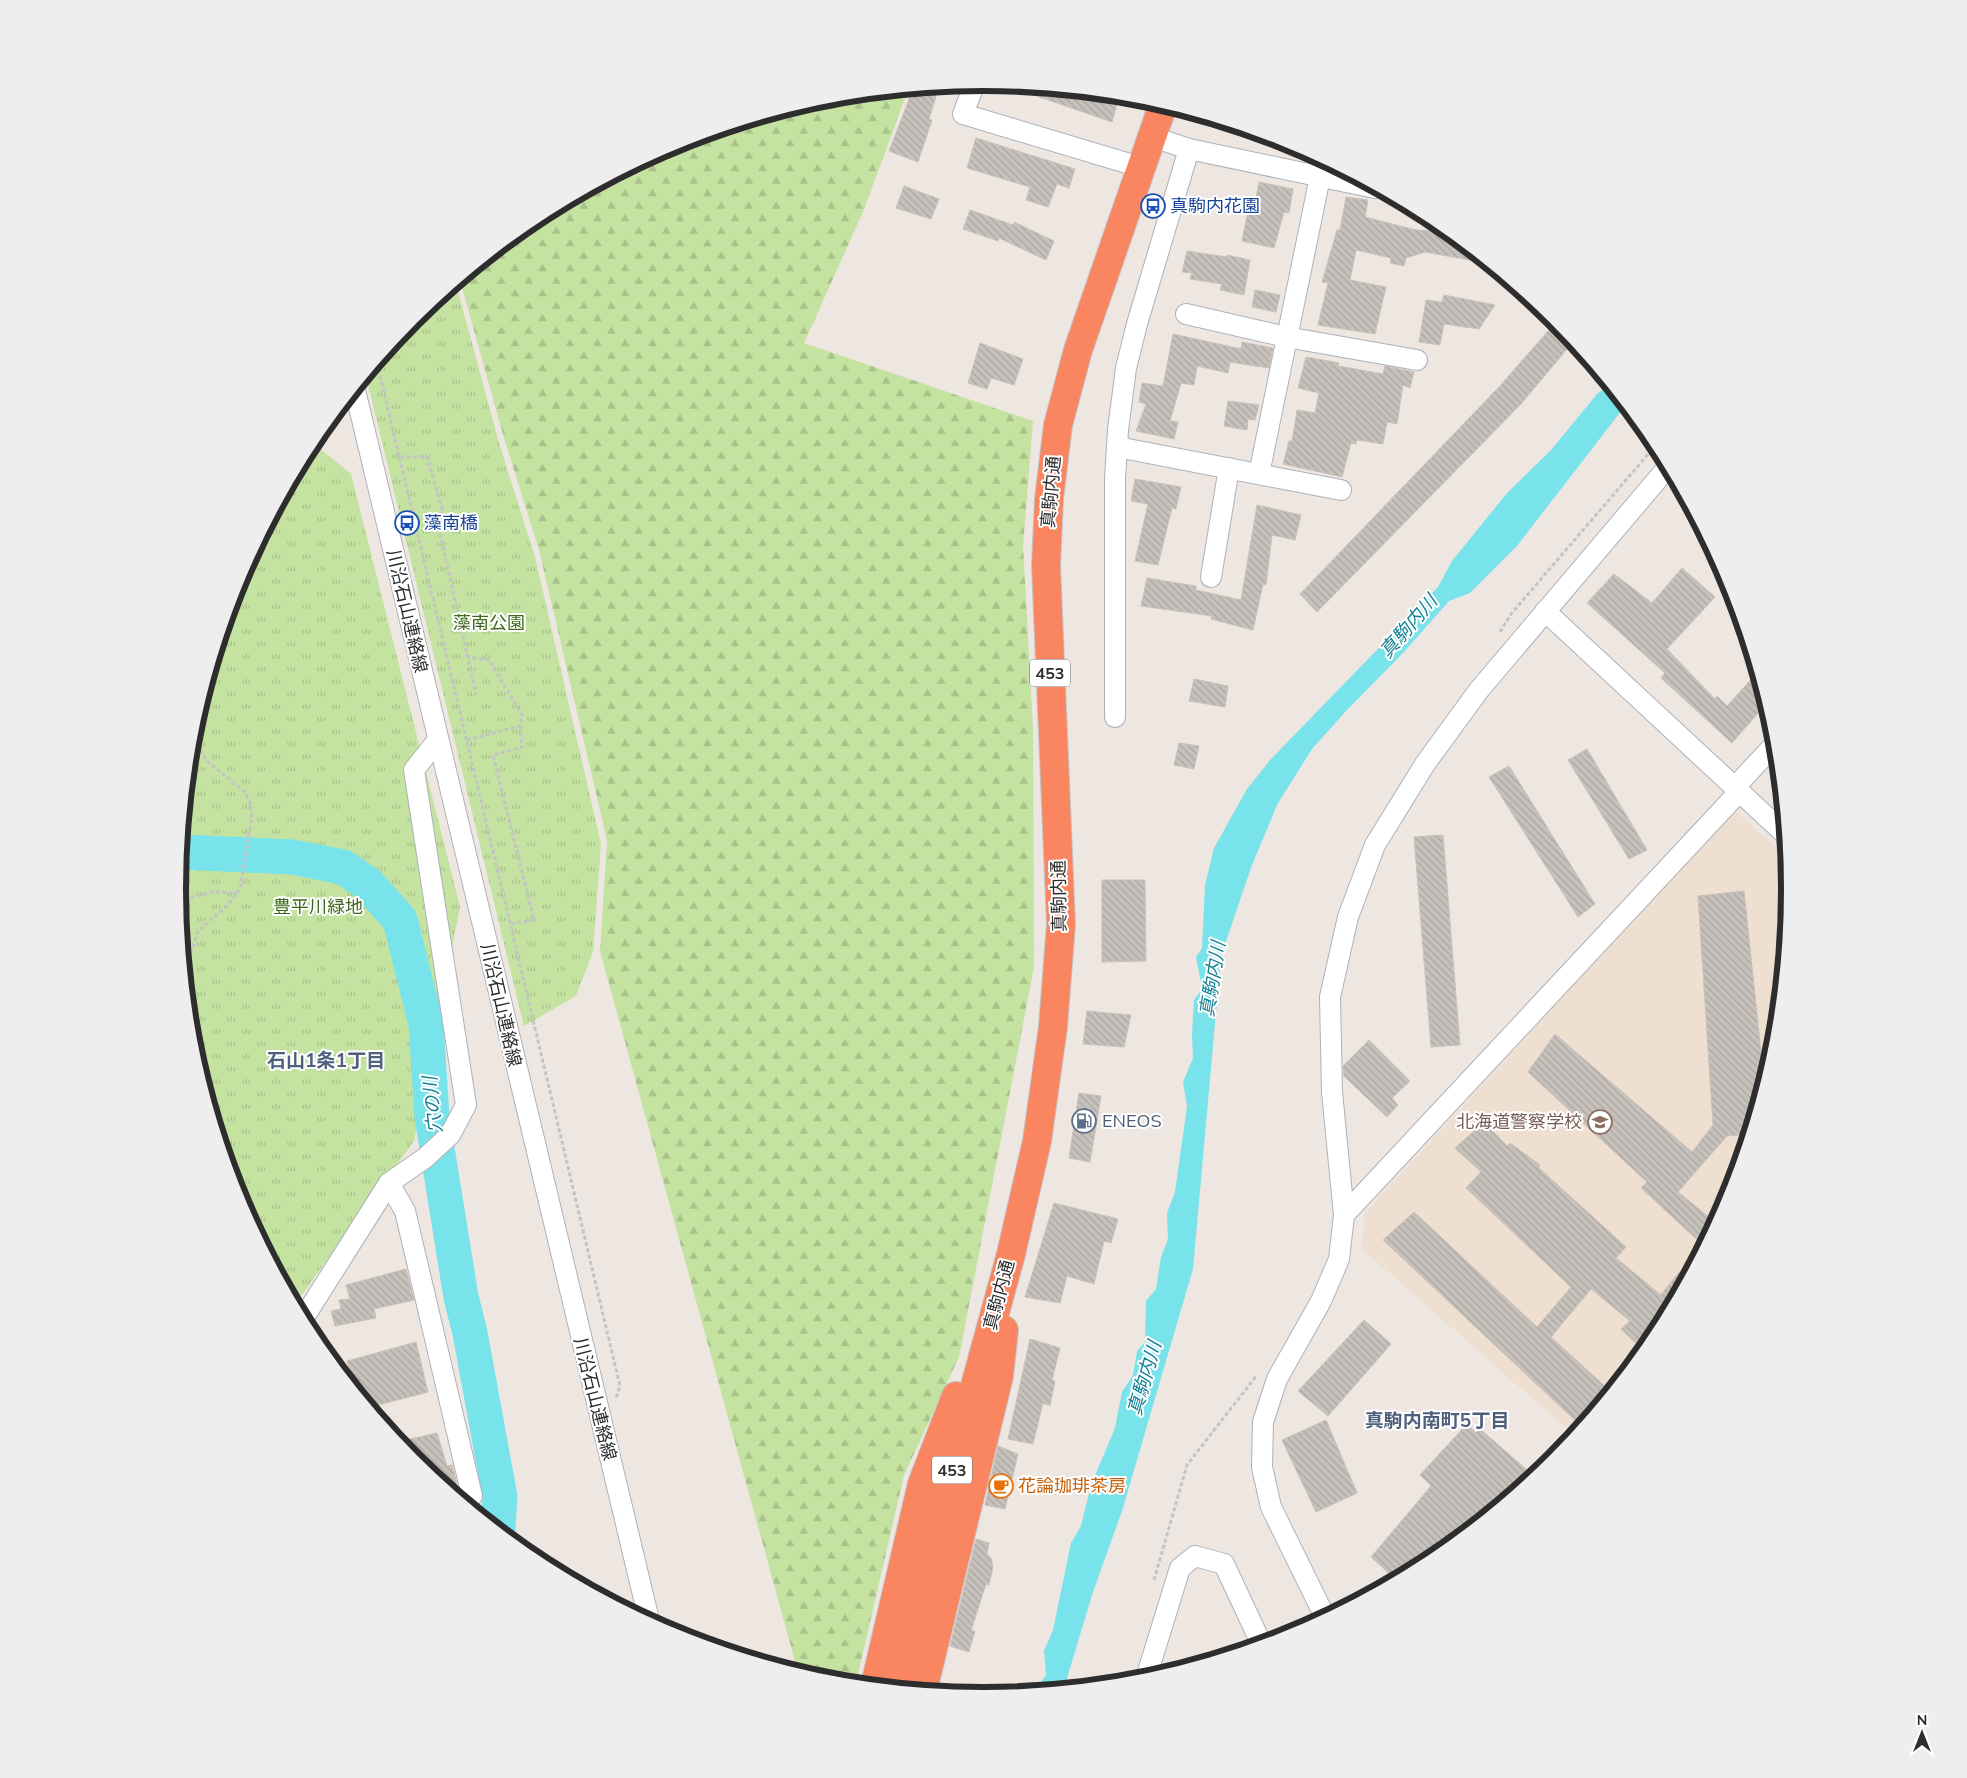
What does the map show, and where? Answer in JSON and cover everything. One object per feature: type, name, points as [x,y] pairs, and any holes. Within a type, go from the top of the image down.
[{"type":"highway","name":"真駒内通","points":[[898,1682],[933,1540],[1011,1254],[1037,1141],[1053,1027],[1061,924],[1046,566],[1052,472],[1058,425],[1078,350],[1161,112]]},
{"type":"highway","points":[[876,1680],[922,1484],[1011,1254]]},
{"type":"highway","points":[[924,1684],[999,1376],[1011,1254]]},
{"type":"street","points":[[972,91],[963,114],[1140,167]]},
{"type":"street","points":[[1152,137],[1189,149],[1354,183]]},
{"type":"street","points":[[1115,717],[1117,447],[1126,368],[1189,149]]},
{"type":"street","points":[[1258,474],[1320,177]]},
{"type":"street","points":[[1186,314],[1286,337],[1418,360]]},
{"type":"street","name":"川沿石山連絡線","points":[[356,396],[437,740],[647,1611]]},
{"type":"street","points":[[1117,447],[1341,490]]},
{"type":"street","points":[[1211,577],[1229,468]]},
{"type":"street","points":[[1322,1611],[1271,1508],[1262,1467],[1263,1422],[1277,1379],[1321,1301],[1339,1259],[1344,1215],[1332,1092],[1330,997],[1348,917],[1375,845],[1426,764],[1479,690],[1663,473]]},
{"type":"street","points":[[1545,611],[1779,829]]},
{"type":"street","points":[[308,1312],[389,1183],[425,1158],[450,1135],[466,1105],[414,770],[437,740]]},
{"type":"street","points":[[1344,1215],[1737,790],[1769,752]]},
{"type":"street","points":[[389,1183],[405,1211],[472,1496],[468,1497]]},
{"type":"street","points":[[1149,1669],[1180,1568],[1195,1556],[1224,1564],[1258,1637]]},
{"type":"path","points":[[379,370],[620,1386],[603,1432]]},
{"type":"path","points":[[400,457],[427,457],[443,512],[436,516],[476,694]]},
{"type":"path","points":[[467,657],[490,660],[522,715],[520,726],[522,747],[493,755],[534,920],[511,924]]},
{"type":"path","points":[[467,740],[520,726]]},
{"type":"path","points":[[189,959],[198,931],[240,889],[252,817],[250,803],[245,792],[207,761],[199,746]]},
{"type":"path","points":[[186,899],[213,892],[238,893]]},
{"type":"shaded area","name":"北海道警察学校","points":[[1734,810],[1780,851],[1780,941],[1774,993],[1766,1045],[1739,1145],[1721,1194],[1699,1242],[1674,1288],[1647,1332],[1616,1375],[1569,1430],[1362,1249],[1365,1213]]},
{"type":"green space","points":[[906,95],[863,212],[804,343],[1033,421],[1023,545],[1033,729],[1034,967],[959,1357],[904,1475],[858,1676],[796,1664],[600,951],[607,840],[539,550],[504,438],[462,286],[498,256],[540,226],[585,198],[678,152],[777,118],[879,98]]},
{"type":"green space","name":"藻南公園","points":[[457,289],[499,443],[535,557],[601,844],[593,952],[576,996],[524,1026],[368,383],[419,325]]},
{"type":"green space","name":"豊平川緑地","points":[[319,448],[351,474],[460,907],[414,1141],[299,1298],[268,1242],[246,1194],[228,1145],[201,1045],[193,993],[187,941],[187,837],[201,733],[228,633],[246,584],[268,536]]},
{"type":"water","name":"真駒内川","points":[[1604,389],[1621,411],[1517,546],[1470,593],[1449,601],[1403,653],[1347,710],[1312,749],[1278,803],[1252,865],[1221,956],[1193,1269],[1122,1511],[1093,1592],[1066,1682],[1039,1685],[1046,1675],[1044,1651],[1053,1630],[1071,1543],[1081,1526],[1091,1485],[1115,1428],[1122,1392],[1133,1375],[1137,1351],[1145,1342],[1146,1301],[1156,1289],[1161,1257],[1168,1239],[1167,1213],[1175,1192],[1187,1106],[1183,1082],[1193,1058],[1194,1000],[1202,989],[1196,957],[1202,948],[1205,885],[1214,848],[1247,789],[1271,759],[1438,587],[1452,561],[1507,493],[1551,450],[1598,393]]},
{"type":"building","points":[[937,93],[929,119],[932,120],[918,162],[889,151],[911,95]]},
{"type":"building","points":[[1028,93],[1088,98],[1117,104],[1112,122]]},
{"type":"building","points":[[976,138],[1075,169],[1069,188],[1057,184],[1048,207],[1026,200],[1030,187],[967,168]]},
{"type":"building","points":[[1259,182],[1293,189],[1289,213],[1284,212],[1274,248],[1242,241],[1250,201],[1255,202]]},
{"type":"building","points":[[904,186],[939,199],[931,219],[896,208]]},
{"type":"building","points":[[1346,197],[1368,200],[1365,217],[1416,230],[1433,231],[1475,261],[1425,252],[1406,258],[1404,266],[1390,263],[1391,258],[1356,250],[1350,280],[1386,287],[1375,334],[1318,325],[1328,283],[1322,282],[1337,230],[1340,230]]},
{"type":"building","points":[[970,210],[1013,225],[1014,222],[1054,241],[1046,260],[999,238],[998,241],[963,229]]},
{"type":"building","points":[[1187,251],[1227,257],[1227,255],[1250,260],[1244,295],[1220,290],[1222,284],[1190,279],[1192,273],[1182,272]]},
{"type":"building","points":[[1255,290],[1280,295],[1276,312],[1252,307]]},
{"type":"building","points":[[1444,295],[1495,305],[1479,329],[1444,324],[1440,345],[1419,342],[1426,300],[1442,302]]},
{"type":"building","points":[[1551,328],[1569,347],[1521,404],[1317,612],[1300,594],[1498,388]]},
{"type":"building","points":[[1173,334],[1241,349],[1242,342],[1273,348],[1269,368],[1230,362],[1228,373],[1197,366],[1194,385],[1181,383],[1170,421],[1178,422],[1174,439],[1136,431],[1146,404],[1139,402],[1142,383],[1163,386]]},
{"type":"building","points":[[980,343],[1023,359],[1014,385],[991,378],[987,389],[968,383]]},
{"type":"building","points":[[1306,357],[1339,363],[1338,366],[1383,374],[1385,366],[1414,372],[1410,388],[1403,385],[1397,424],[1387,422],[1383,444],[1357,440],[1356,444],[1351,443],[1342,477],[1283,464],[1289,441],[1292,441],[1297,410],[1315,413],[1319,393],[1298,388]]},
{"type":"building","points":[[1228,401],[1259,405],[1255,420],[1248,419],[1247,430],[1224,426]]},
{"type":"building","points":[[1135,479],[1181,487],[1176,509],[1172,508],[1158,565],[1135,561],[1148,504],[1131,501]]},
{"type":"building","points":[[1257,505],[1301,515],[1295,540],[1272,535],[1266,585],[1263,584],[1253,630],[1211,619],[1212,616],[1141,606],[1147,578],[1196,586],[1196,590],[1241,600]]},
{"type":"building","points":[[1682,568],[1715,597],[1667,649],[1715,699],[1717,696],[1727,706],[1752,678],[1761,710],[1732,743],[1661,678],[1665,673],[1587,603],[1614,574],[1652,603]]},
{"type":"building","points":[[1194,679],[1228,686],[1225,707],[1189,701]]},
{"type":"building","points":[[1179,743],[1199,746],[1194,769],[1174,765]]},
{"type":"building","points":[[1587,749],[1647,850],[1629,859],[1568,760]]},
{"type":"building","points":[[1509,766],[1595,904],[1578,917],[1489,777]]},
{"type":"building","points":[[1443,835],[1460,1045],[1431,1047],[1414,837]]},
{"type":"building","points":[[1102,880],[1145,880],[1146,961],[1102,962]]},
{"type":"building","points":[[1744,891],[1762,1061],[1742,1135],[1727,1136],[1678,1192],[1710,1218],[1699,1242],[1641,1188],[1647,1182],[1528,1072],[1555,1034],[1692,1152],[1713,1125],[1698,896]]},
{"type":"building","points":[[1087,1011],[1131,1015],[1124,1047],[1083,1044]]},
{"type":"building","points":[[1369,1040],[1410,1081],[1392,1098],[1398,1105],[1387,1117],[1344,1076],[1343,1066]]},
{"type":"building","points":[[1079,1093],[1101,1096],[1090,1162],[1069,1158]]},
{"type":"building","points":[[1484,1122],[1507,1146],[1510,1143],[1540,1165],[1538,1167],[1626,1247],[1616,1258],[1661,1295],[1680,1271],[1682,1273],[1638,1345],[1621,1329],[1630,1321],[1591,1289],[1551,1337],[1606,1387],[1577,1422],[1383,1240],[1414,1212],[1537,1327],[1571,1287],[1466,1188],[1481,1172],[1455,1148]]},
{"type":"building","points":[[1054,1203],[1118,1219],[1111,1243],[1104,1241],[1094,1284],[1067,1276],[1060,1303],[1025,1297]]},
{"type":"building","points":[[406,1269],[414,1300],[374,1309],[376,1318],[335,1326],[331,1311],[341,1309],[339,1300],[350,1299],[346,1285]]},
{"type":"building","points":[[1364,1320],[1391,1344],[1328,1416],[1298,1391]]},
{"type":"building","points":[[1030,1339],[1060,1348],[1052,1380],[1055,1381],[1050,1406],[1043,1403],[1033,1444],[1008,1439]]},
{"type":"building","points":[[416,1342],[428,1392],[376,1406],[351,1374],[347,1361]]},
{"type":"building","points":[[1326,1420],[1357,1493],[1316,1512],[1282,1440]]},
{"type":"building","points":[[1467,1424],[1476,1433],[1480,1429],[1528,1471],[1469,1522],[1390,1575],[1371,1557],[1431,1486],[1420,1475]]},
{"type":"building","points":[[437,1433],[447,1466],[452,1465],[457,1484],[453,1485],[407,1440]]},
{"type":"building","points":[[998,1446],[1018,1454],[1005,1509],[985,1505]]},
{"type":"building","points":[[976,1539],[989,1543],[987,1554],[991,1558],[993,1567],[989,1585],[986,1584],[971,1631],[975,1631],[969,1652],[950,1646]]},
{"type":"waterway","name":"穴の川","points":[[187,852],[292,857],[343,867],[368,884],[400,920],[426,1024],[432,1117],[461,1297],[470,1333],[500,1497],[498,1522]]},
{"type":"place","name":"真駒内花園","points":[[1153,206]]},
{"type":"place","name":"藻南橋","points":[[407,523]]},
{"type":"place","name":"ENEOS","points":[[1084,1121]]},
{"type":"place","name":"北海道警察学校","points":[[1600,1122]]},
{"type":"place","name":"花論珈琲茶房","points":[[1001,1486]]},
{"type":"district","name":"石山1条1丁目","points":[[326,1060]]},
{"type":"district","name":"真駒内南町5丁目","points":[[1437,1420]]}]
